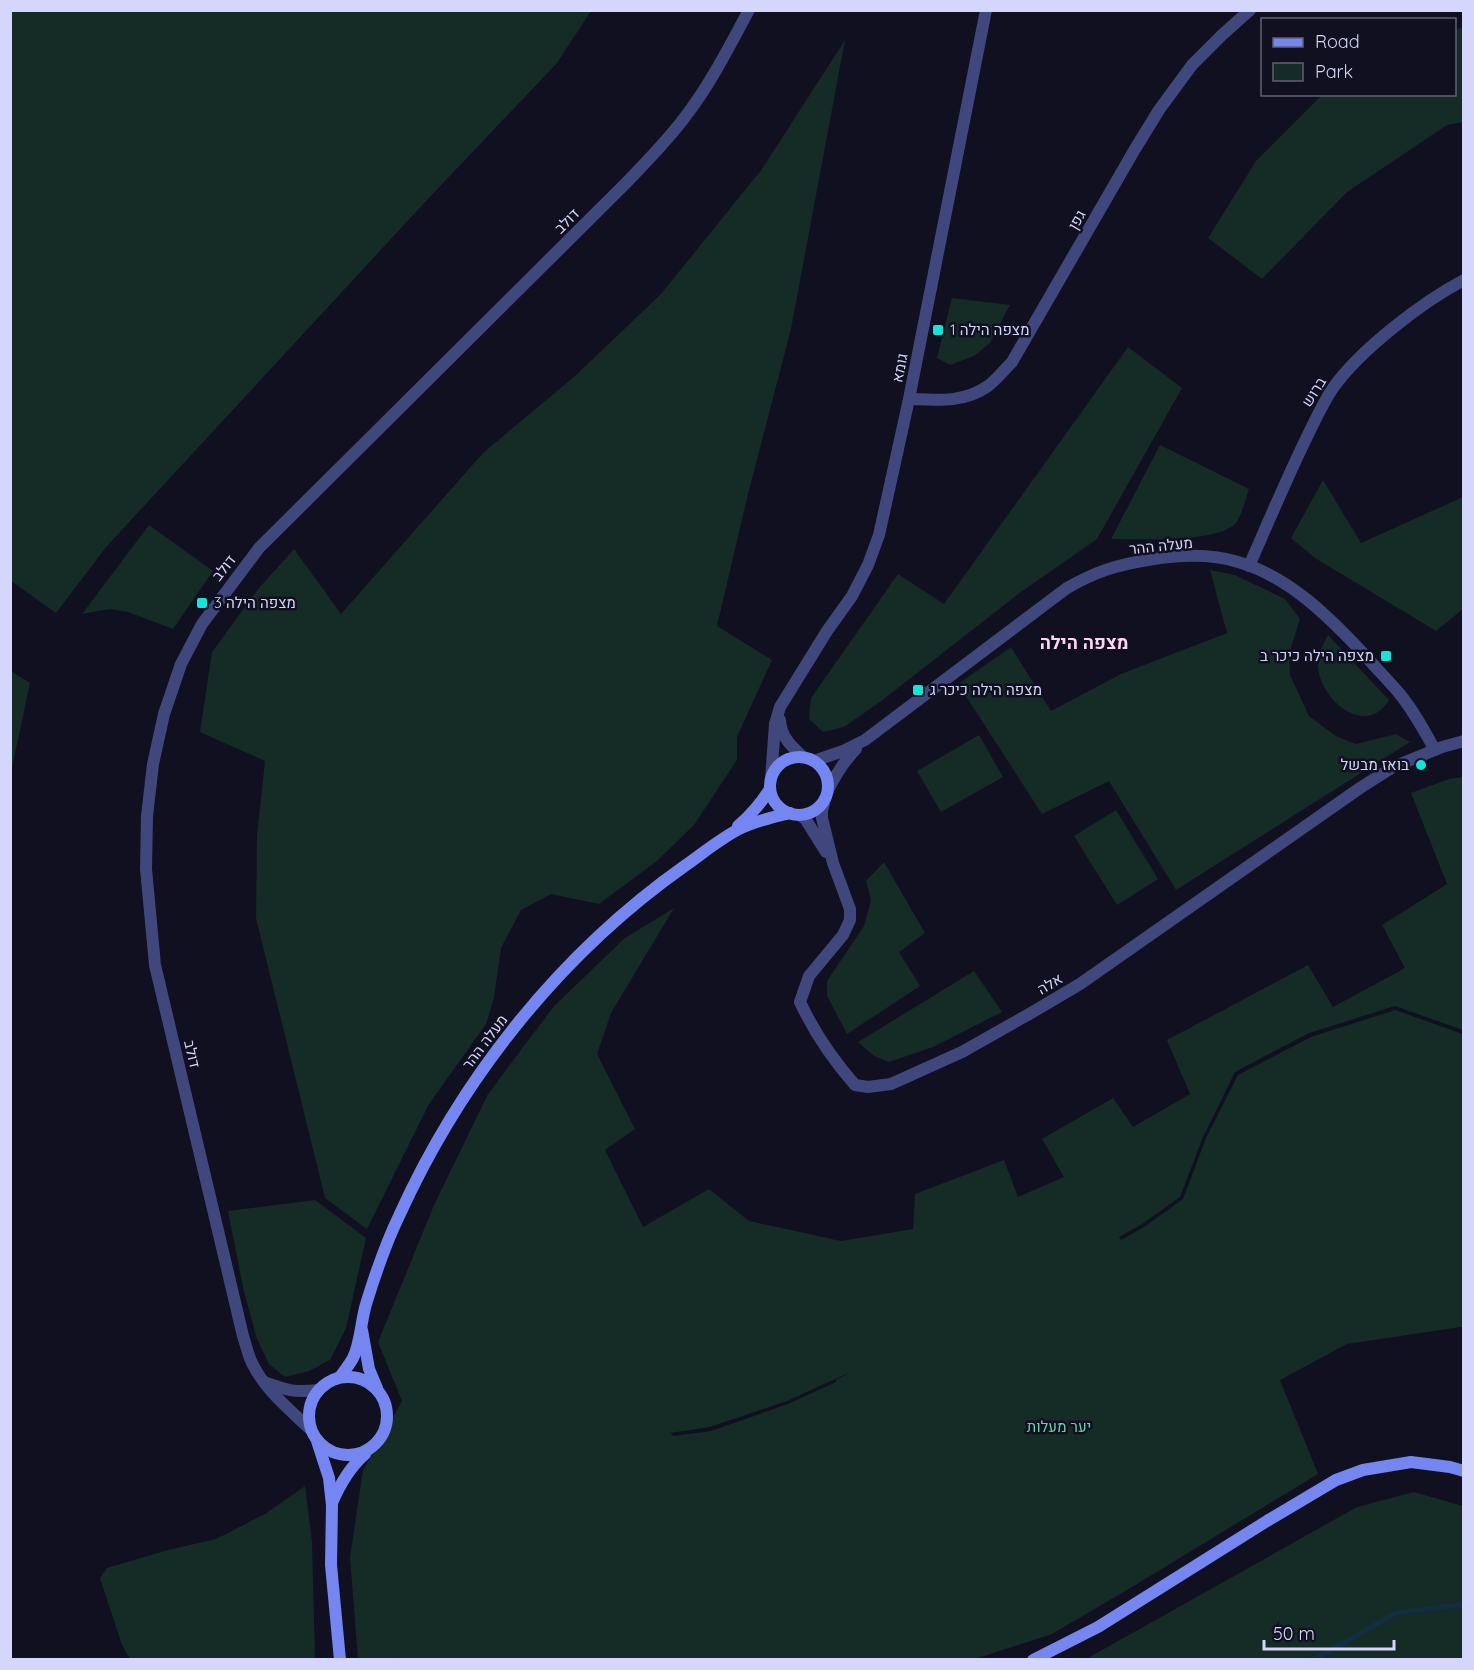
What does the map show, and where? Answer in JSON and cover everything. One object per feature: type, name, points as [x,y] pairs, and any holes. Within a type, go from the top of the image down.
[{"type":"street","name":"דולב","points":[[310,1429],[272,1393],[263,1381],[252,1362],[243,1336],[155,965],[146,869],[147,816],[153,764],[164,714],[181,664],[202,624],[259,548],[657,150],[688,114],[749,10]]},
{"type":"street","name":"גומא","points":[[780,707],[827,630],[852,596],[868,565],[879,535],[909,399],[986,10]]},
{"type":"street","name":"גפן","points":[[909,399],[947,400],[969,397],[989,385],[1012,362],[1159,110],[1192,65],[1250,10]]},
{"type":"street","name":"ברוש","points":[[1249,566],[1318,412],[1334,387],[1356,361],[1396,327],[1464,280]]},
{"type":"street","name":"מעלה ההר","points":[[826,794],[846,759],[865,740],[1067,588],[1108,568],[1162,557],[1191,556],[1239,562],[1283,583],[1333,621],[1398,692],[1420,723],[1435,750]]},
{"type":"street","points":[[780,707],[781,731],[790,745],[821,767],[826,776],[826,794],[819,807],[810,812],[795,814],[781,808],[773,798],[771,784],[775,724],[780,707]]},
{"type":"street","name":"מעלה ההר","points":[[808,759],[843,752],[865,740]]},
{"type":"street","name":"אלה","points":[[826,794],[822,818],[833,863],[850,909],[850,920],[843,935],[809,976],[800,1002],[806,1016],[843,1073],[855,1086],[868,1087],[891,1084],[962,1052],[1080,984],[1393,767],[1464,741]]},
{"type":"street","points":[[771,784],[776,769],[783,762],[793,758],[808,759]]},
{"type":"street","name":"מעלה ההר","points":[[722,841],[761,803],[771,784]]},
{"type":"street","name":"מעלה ההר","points":[[340,1377],[354,1357],[366,1303],[380,1261],[399,1216],[452,1117],[486,1064],[516,1025],[591,943],[665,880],[738,830],[758,821],[795,814]]},
{"type":"street","name":"אלה","points":[[795,814],[812,828],[833,863]]},
{"type":"street","points":[[332,1504],[340,1483],[352,1466],[379,1442],[386,1430],[388,1413],[385,1400],[369,1369],[361,1326]]},
{"type":"street","points":[[340,1659],[331,1565],[332,1504],[329,1478],[308,1420],[311,1402],[318,1390],[328,1382],[340,1377],[354,1377],[370,1382],[377,1388]]},
{"type":"street","points":[[263,1381],[286,1390],[301,1392],[318,1390]]},
{"type":"street","points":[[317,1441],[327,1450],[339,1455],[356,1455],[369,1450]]},
{"type":"street","points":[[1033,1659],[1098,1627],[1336,1480],[1363,1470],[1411,1462],[1464,1471]]},
{"type":"green space","points":[[11,10],[591,11],[557,63],[107,546],[56,613],[11,581]]},
{"type":"green space","points":[[1463,27],[1463,122],[1447,125],[1347,192],[1262,279],[1208,238],[1256,161],[1321,96],[1456,96],[1456,30]]},
{"type":"green space","points":[[845,40],[791,329],[748,494],[717,626],[772,660],[737,737],[737,760],[694,825],[657,861],[599,904],[551,894],[521,910],[501,948],[494,998],[486,1024],[429,1104],[367,1229],[325,1198],[256,918],[257,836],[265,761],[200,732],[212,652],[259,588],[294,549],[341,614],[483,453],[575,376],[661,294],[762,169]]},
{"type":"green space","points":[[952,298],[1010,305],[990,343],[974,356],[950,365],[937,358]]},
{"type":"green space","points":[[1128,347],[1182,388],[1097,539],[1021,592],[880,702],[844,727],[823,732],[809,719],[811,698],[898,574],[944,604]]},
{"type":"green space","points":[[1160,445],[1249,489],[1235,524],[1225,530],[1195,537],[1111,539]]},
{"type":"green space","points":[[1323,480],[1361,543],[1463,497],[1463,609],[1436,631],[1315,558],[1291,538]]},
{"type":"green space","points":[[149,525],[213,571],[173,629],[128,612],[110,609],[82,614]]},
{"type":"green space","points":[[1210,570],[1235,575],[1285,599],[1300,619],[1289,654],[1290,675],[1309,716],[1336,736],[1356,744],[1396,734],[1410,742],[1176,890],[1109,781],[1042,814],[958,684],[1011,647],[1051,711],[1121,674],[1227,633]]},
{"type":"green space","points":[[1328,635],[1389,700],[1379,711],[1368,716],[1357,715],[1345,710],[1326,691],[1320,679],[1318,662]]},
{"type":"green space","points":[[11,671],[30,683],[11,772]]},
{"type":"green space","points":[[979,735],[1003,777],[941,812],[917,771]]},
{"type":"green space","name":"יער מעלות","points":[[1463,777],[1463,1030],[1395,1006],[1309,1033],[1235,1072],[1203,1137],[1180,1197],[1119,1237],[1121,1240],[1144,1227],[1183,1199],[1206,1138],[1238,1075],[1311,1037],[1395,1010],[1463,1034],[1463,1328],[1347,1344],[1280,1380],[1318,1474],[1052,1634],[975,1659],[394,1660],[393,1657],[393,1659],[358,1659],[350,1557],[363,1470],[402,1401],[378,1342],[434,1205],[488,1094],[554,1006],[625,938],[674,908],[611,1013],[597,1054],[635,1129],[605,1150],[643,1227],[709,1189],[749,1221],[841,1241],[913,1229],[915,1194],[1004,1160],[1018,1197],[1064,1177],[1042,1139],[1113,1098],[1133,1127],[1190,1094],[1167,1040],[1308,965],[1333,1007],[1405,968],[1382,925],[1447,884],[1411,793],[1449,779]],"holes":[[[851,1372],[788,1404],[711,1431],[674,1436],[670,1433],[710,1427],[787,1401]]]},
{"type":"green space","points":[[1116,810],[1158,879],[1117,905],[1074,836]]},
{"type":"green space","points":[[884,862],[925,933],[899,952],[920,986],[847,1034],[827,996],[827,981],[864,926],[871,900],[866,881]]},
{"type":"green space","points":[[974,971],[1002,1012],[933,1047],[889,1062],[874,1056],[858,1042]]},
{"type":"green space","points":[[315,1200],[366,1238],[346,1328],[330,1360],[309,1371],[285,1377],[269,1364],[257,1339],[244,1292],[228,1211]]},
{"type":"green space","points":[[305,1486],[312,1542],[315,1659],[130,1659],[122,1645],[100,1578],[107,1568],[216,1539],[265,1514]]},
{"type":"green space","points":[[1414,1492],[1463,1506],[1463,1659],[1086,1659],[1357,1507]]},
{"type":"waterway","points":[[1313,1660],[1396,1613],[1464,1604]]},
{"type":"place","name":"מצפה הילה 1","points":[[938,330]]},
{"type":"place","name":"מצפה הילה 3","points":[[202,603]]},
{"type":"place","name":"מצפה הילה כיכר ב","points":[[1386,656]]},
{"type":"place","name":"מצפה הילה כיכר ג","points":[[918,690]]},
{"type":"place","name":"בואז מבשל","points":[[1421,765]]},
{"type":"district","name":"מצפה הילה","points":[[1084,643]]}]
